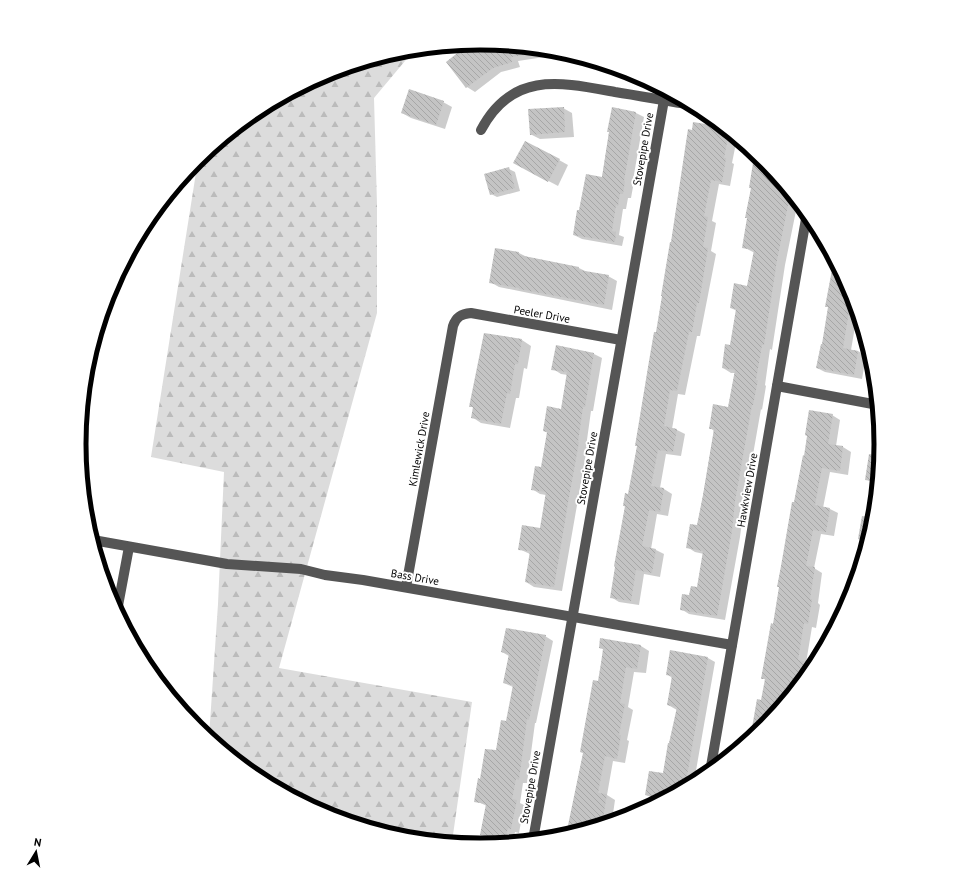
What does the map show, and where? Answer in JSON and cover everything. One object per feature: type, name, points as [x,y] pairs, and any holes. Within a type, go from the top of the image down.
[{"type":"street","points":[[481,130],[494,109],[510,96],[523,89],[536,85],[578,85],[676,102]]},
{"type":"street","name":"Stovepipe Drive","points":[[534,835],[664,100]]},
{"type":"street","name":"Hawkview Drive","points":[[712,763],[806,222]]},
{"type":"street","name":"Peeler Drive","points":[[459,316],[471,313],[621,340]]},
{"type":"street","name":"Kimlewick Drive","points":[[406,587],[453,326],[455,320],[459,316]]},
{"type":"street","points":[[777,386],[872,404]]},
{"type":"street","name":"Bass Drive","points":[[99,541],[236,565],[301,569],[325,575],[406,587],[732,645]]},
{"type":"street","points":[[119,601],[129,547]]},
{"type":"green space","points":[[408,57],[374,98],[377,205],[377,313],[279,668],[472,702],[453,837],[429,835],[379,825],[330,808],[283,785],[262,772],[241,757],[209,730],[218,604],[224,472],[151,457],[196,171],[241,131],[262,116],[306,91],[354,71],[379,63]]},
{"type":"building","points":[[480,50],[535,54],[511,57],[512,62],[493,68],[466,88],[446,62],[460,51]]},
{"type":"building","points":[[409,89],[444,101],[436,125],[401,113]]},
{"type":"building","points":[[564,107],[565,132],[530,135],[528,109]]},
{"type":"building","points":[[612,107],[636,112],[623,194],[620,194],[618,206],[616,205],[612,231],[616,232],[615,242],[573,235],[577,210],[579,210],[586,174],[602,177],[609,132],[607,132]]},
{"type":"building","points":[[693,122],[712,125],[728,138],[722,182],[711,180],[704,216],[708,217],[703,247],[708,248],[699,303],[697,303],[692,332],[689,332],[677,391],[670,390],[664,426],[677,429],[673,452],[658,450],[651,486],[664,488],[660,512],[649,510],[642,546],[656,549],[652,573],[636,570],[631,601],[610,598],[614,566],[625,506],[623,506],[625,493],[628,494],[637,446],[635,446],[654,332],[656,332],[688,129],[692,130]]},
{"type":"building","points":[[525,141],[560,159],[548,182],[513,163]]},
{"type":"building","points":[[753,163],[758,164],[777,184],[788,197],[787,200],[789,200],[777,260],[764,345],[762,345],[756,380],[758,380],[752,405],[735,501],[732,531],[717,616],[680,610],[682,594],[689,595],[691,586],[697,587],[703,551],[686,548],[690,524],[697,525],[703,495],[714,429],[709,429],[713,404],[728,407],[735,370],[722,368],[725,344],[730,345],[736,309],[730,308],[734,283],[747,286],[754,250],[742,248],[747,218],[745,218],[751,188],[749,188]]},
{"type":"building","points":[[509,167],[515,188],[490,195],[484,174]]},
{"type":"building","points":[[495,248],[519,252],[519,255],[579,267],[579,270],[609,275],[604,305],[489,283]]},
{"type":"building","points":[[832,267],[852,311],[849,311],[843,348],[858,351],[854,375],[816,368],[822,344],[828,307],[825,307]]},
{"type":"building","points":[[484,333],[522,339],[518,364],[515,364],[510,394],[507,393],[501,424],[471,418],[473,407],[469,407]]},
{"type":"building","points":[[556,345],[594,353],[585,407],[583,407],[579,442],[554,587],[525,582],[530,551],[518,550],[522,525],[540,528],[546,492],[531,490],[535,466],[541,467],[547,432],[543,431],[547,406],[561,409],[567,372],[551,370]]},
{"type":"building","points":[[809,410],[833,414],[828,444],[843,446],[840,471],[822,468],[815,505],[830,508],[826,532],[813,530],[806,566],[815,567],[808,624],[804,623],[798,660],[804,661],[802,671],[777,704],[752,730],[757,699],[761,700],[765,679],[761,679],[771,623],[773,624],[779,587],[777,587],[792,502],[794,502],[803,455],[804,456],[807,436],[805,435]]},
{"type":"building","points":[[869,454],[874,455],[873,481],[865,480]]},
{"type":"building","points":[[862,516],[868,517],[862,540],[858,539]]},
{"type":"building","points":[[506,628],[546,635],[529,720],[527,719],[519,780],[516,779],[512,799],[517,800],[511,829],[508,828],[506,837],[493,838],[480,835],[486,804],[474,802],[478,778],[480,779],[485,749],[496,750],[501,720],[506,721],[513,685],[503,683],[509,654],[501,652]]},
{"type":"building","points":[[600,638],[641,645],[637,669],[626,667],[620,703],[625,704],[619,735],[621,735],[617,759],[605,756],[598,793],[607,794],[603,818],[567,828],[583,753],[580,752],[593,680],[598,681],[603,649],[599,648]]},
{"type":"building","points":[[670,650],[708,657],[686,779],[649,800],[650,796],[645,795],[649,771],[663,773],[668,743],[677,707],[667,705],[672,676],[666,675]]}]
